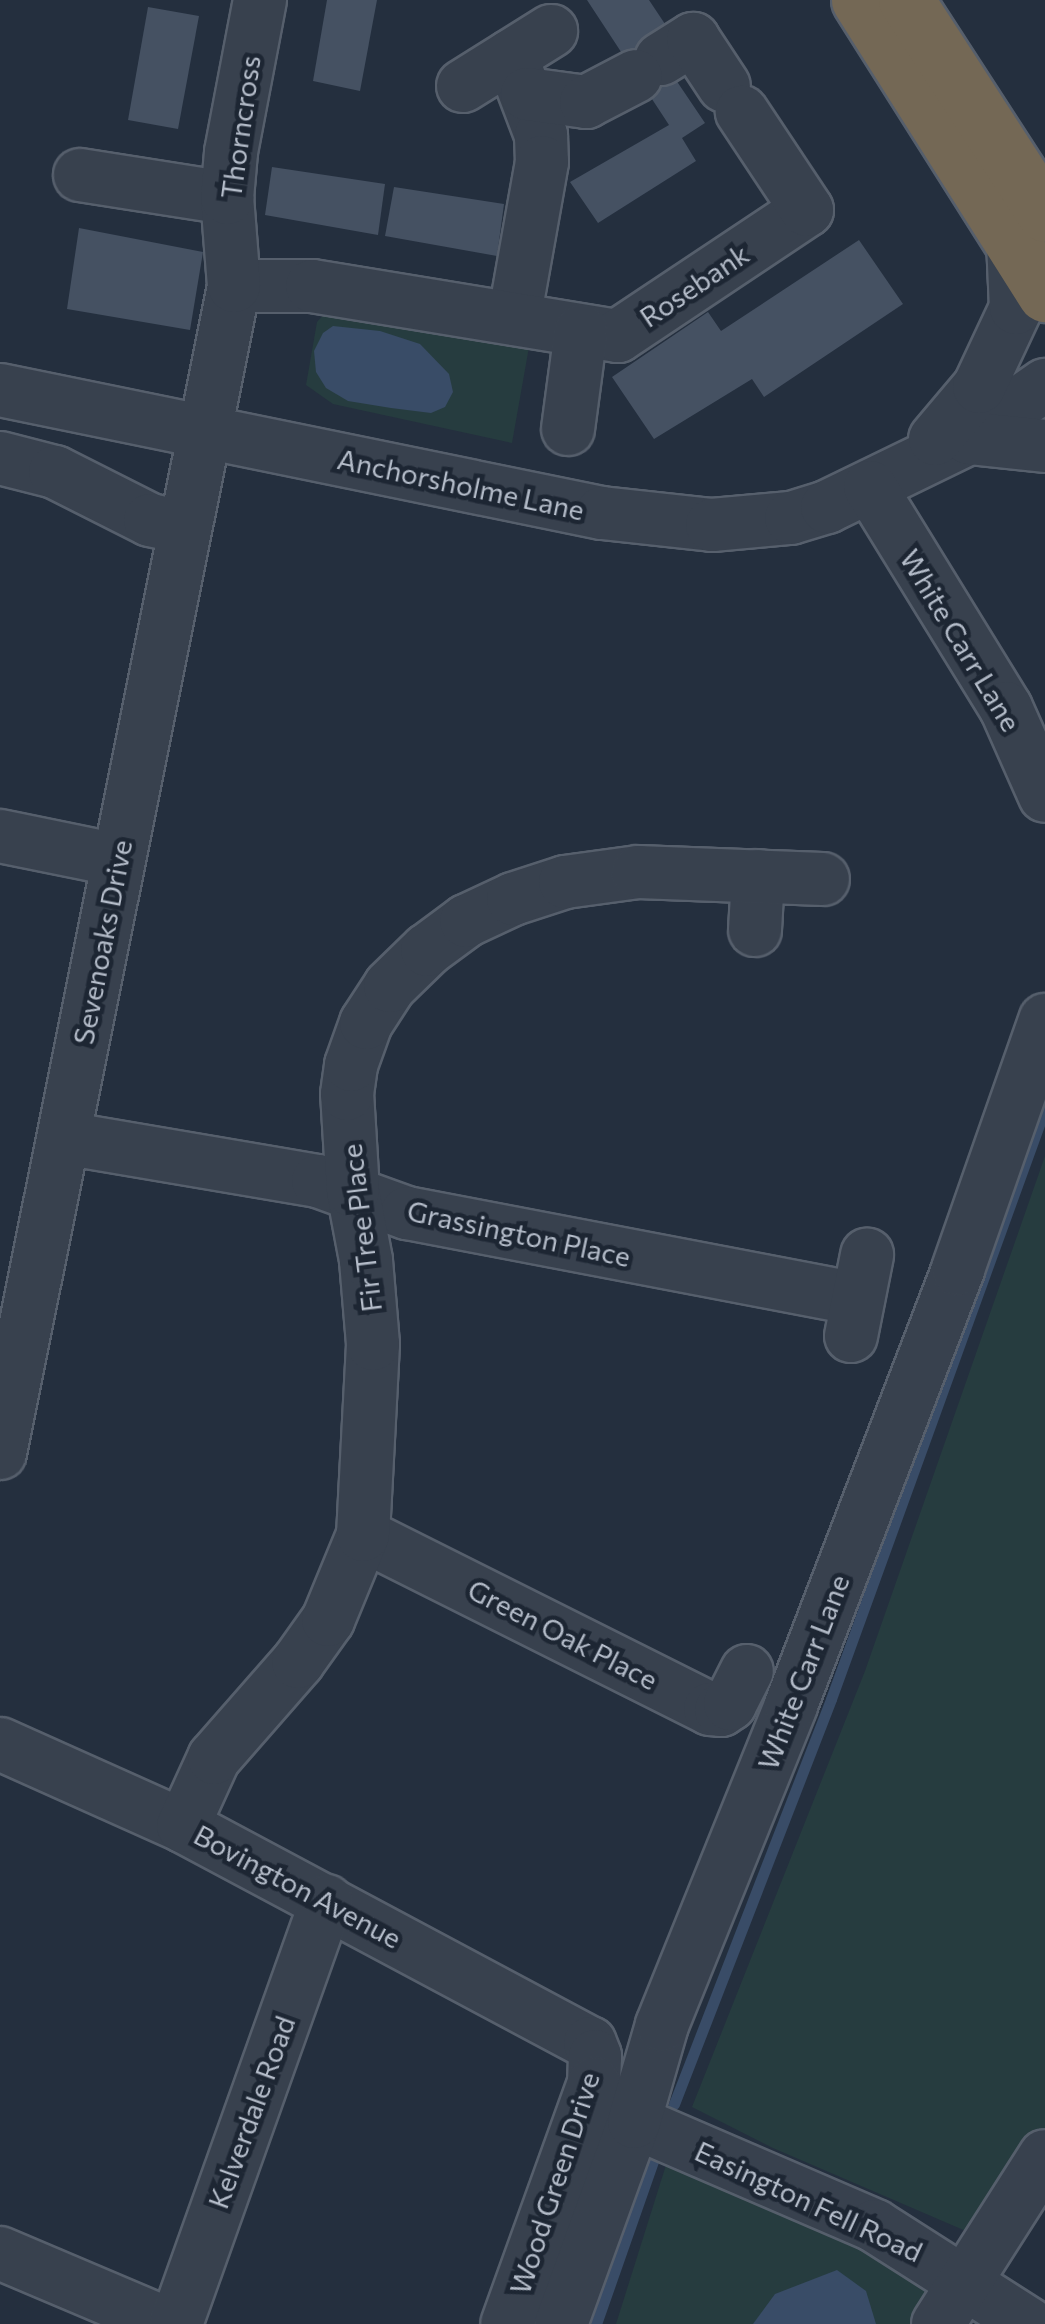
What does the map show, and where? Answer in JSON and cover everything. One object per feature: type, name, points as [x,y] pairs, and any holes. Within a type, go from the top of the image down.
[{"type":"highway","points":[[859,0],[1029,228]]},
{"type":"highway","points":[[906,0],[1029,228],[1045,294]]},
{"type":"street","name":"Thorncross","points":[[204,432],[234,286],[227,198],[260,0]]},
{"type":"street","name":"Rosebank","points":[[234,286],[312,286],[618,336],[807,210],[693,39],[586,102],[530,60]]},
{"type":"street","points":[[463,86],[530,60],[542,162],[514,319]]},
{"type":"street","points":[[80,175],[227,198]]},
{"type":"street","name":"Anchorsholme Lane","points":[[892,475],[980,387],[1016,308],[1029,228]]},
{"type":"street","points":[[568,430],[581,331]]},
{"type":"street","name":"Anchorsholme Lane","points":[[0,390],[653,521],[712,525],[792,518],[969,438],[1045,385]]},
{"type":"street","name":"Sevenoaks Drive","points":[[0,1453],[204,432]]},
{"type":"street","points":[[969,438],[1045,446]]},
{"type":"street","points":[[0,458],[55,472],[150,520],[183,527]]},
{"type":"street","name":"White Carr Lane","points":[[892,475],[1045,796]]},
{"type":"street","points":[[0,836],[118,860]]},
{"type":"street","name":"Fir Tree Place","points":[[183,1826],[214,1758],[298,1662],[328,1620],[363,1534],[374,1344],[354,1190],[348,1094],[351,1065],[366,1022],[390,986],[427,950],[466,921],[512,898],[565,882],[638,872],[823,879]]},
{"type":"street","points":[[755,930],[758,876]]},
{"type":"street","name":"White Carr Lane","points":[[561,2324],[634,2122],[662,2025],[791,1705],[952,1287],[1045,1020]]},
{"type":"street","name":"Grassington Place","points":[[64,1138],[354,1190],[408,1212],[859,1297]]},
{"type":"street","name":"Green Oak Place","points":[[363,1534],[710,1709],[721,1710],[730,1704],[747,1671]]},
{"type":"street","name":"Bovington Avenue","points":[[0,1744],[183,1826],[590,2043]]},
{"type":"street","name":"Kelverdale Road","points":[[176,2324],[327,1901]]},
{"type":"street","name":"Wood Green Drive","points":[[507,2324],[594,2083],[596,2056],[590,2043]]},
{"type":"street","name":"Easington Fell Road","points":[[634,2122],[844,2211],[951,2302],[1029,2324]]},
{"type":"street","points":[[951,2302],[1045,2156]]},
{"type":"street","points":[[0,2253],[167,2324]]},
{"type":"green space","points":[[324,314],[529,347],[512,443],[333,404],[306,385],[317,322]]},
{"type":"green space","points":[[1045,1156],[1045,2141],[989,2241],[773,2148],[692,2107],[865,1671]]},
{"type":"green space","points":[[666,2165],[839,2232],[953,2299],[938,2324],[616,2324]]},
{"type":"water","points":[[333,326],[380,331],[420,344],[449,374],[453,392],[445,407],[431,413],[391,408],[348,401],[326,388],[316,372],[314,351],[323,333]]},
{"type":"water","points":[[837,2270],[866,2291],[876,2324],[753,2324],[775,2294]]},
{"type":"building","points":[[327,0],[377,0],[360,91],[313,81]]},
{"type":"building","points":[[587,0],[649,0],[671,33],[653,46],[705,123],[682,138],[696,161],[598,223],[570,182],[669,125]]},
{"type":"building","points":[[148,7],[199,16],[178,129],[128,120]]},
{"type":"building","points":[[272,167],[385,184],[378,235],[265,215]]},
{"type":"building","points":[[394,187],[504,204],[497,256],[385,236]]},
{"type":"building","points":[[79,228],[203,252],[190,330],[67,309]]},
{"type":"building","points":[[859,240],[903,304],[764,397],[752,379],[654,439],[612,377],[708,312],[721,331]]},
{"type":"waterway","points":[[674,2104],[831,1699],[1045,1108]]},
{"type":"waterway","points":[[596,2324],[656,2153]]}]
